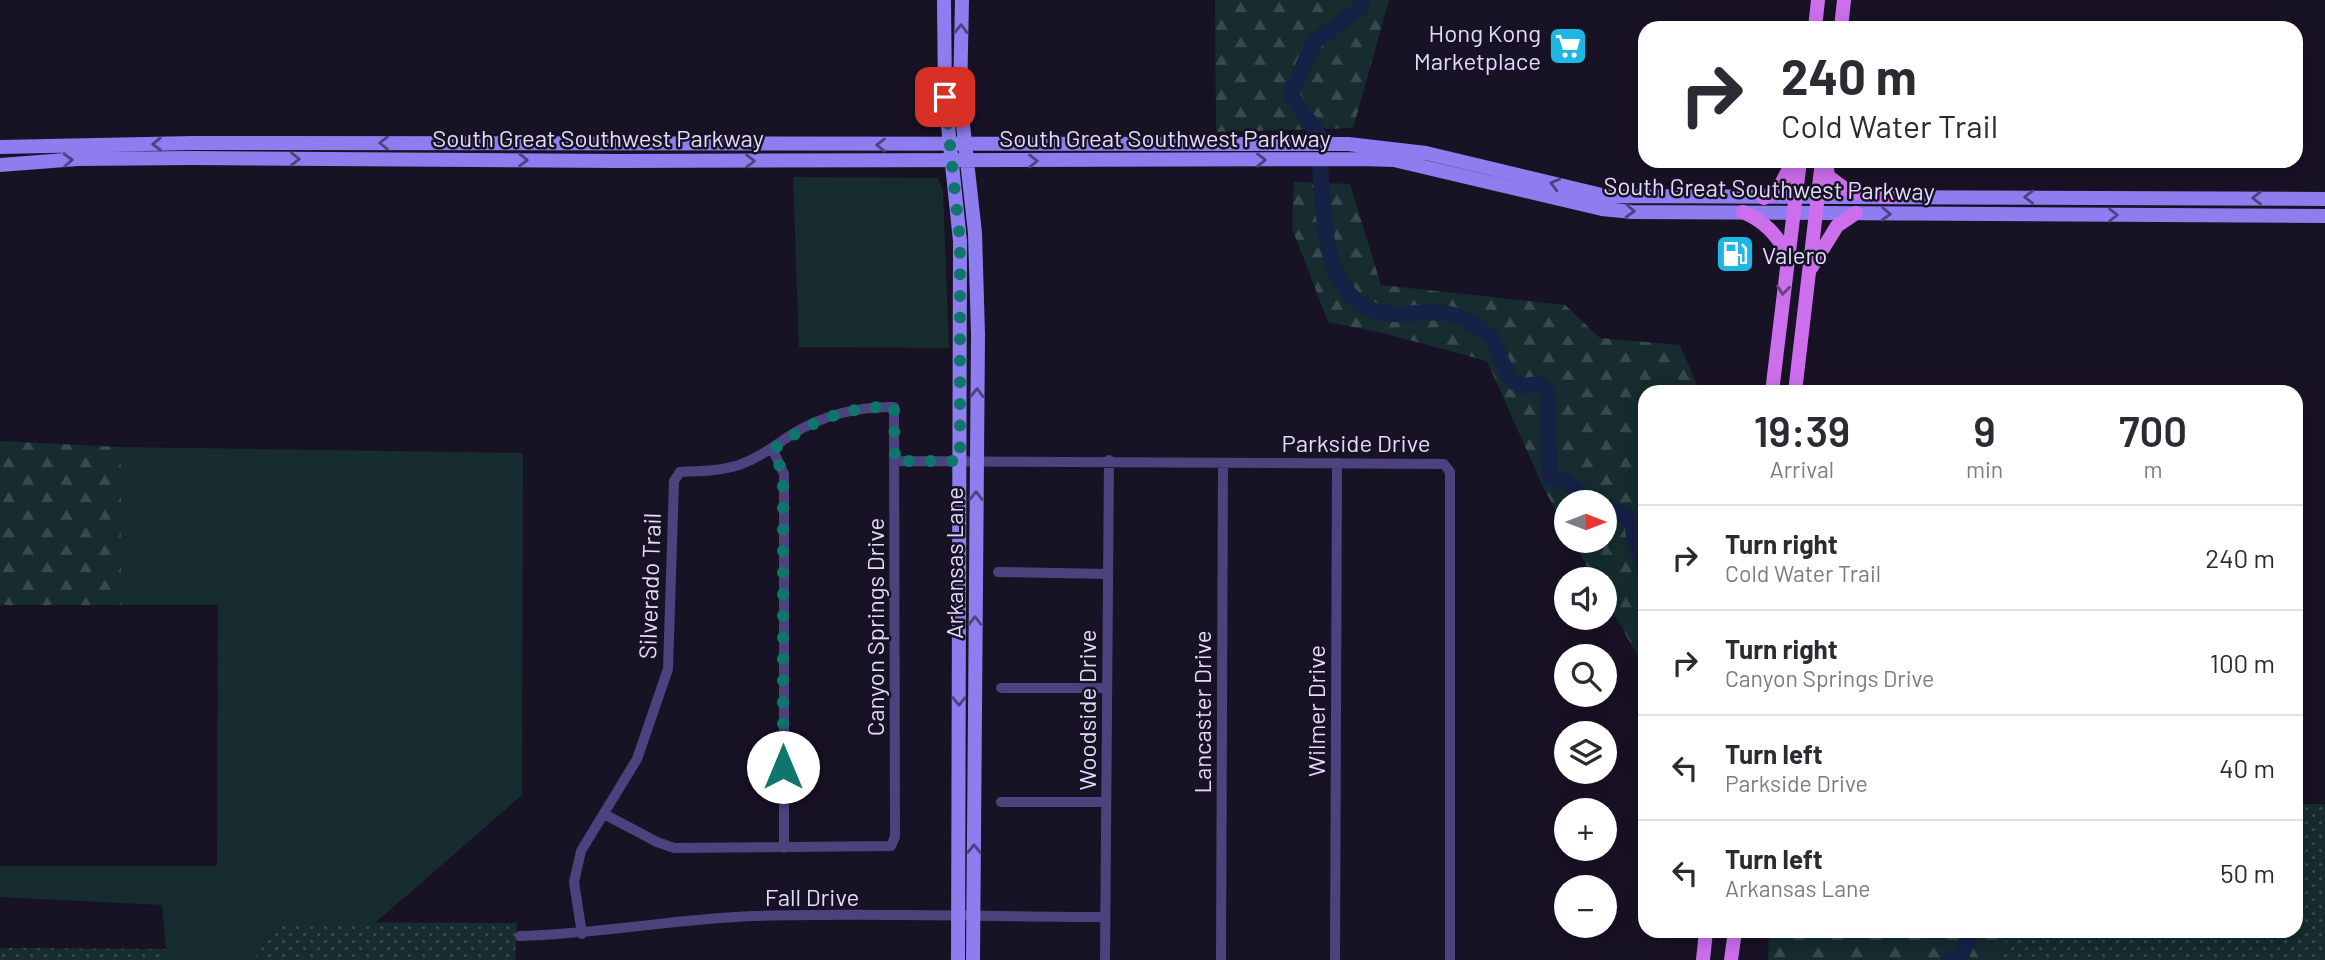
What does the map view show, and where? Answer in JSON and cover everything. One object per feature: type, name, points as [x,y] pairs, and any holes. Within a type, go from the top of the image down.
[{"type":"main road","name":"Arkansas Lane","points":[[944,0],[945,97],[975,240],[976,461],[966,917],[958,960]]},
{"type":"main road","name":"Arkansas Lane","points":[[962,0],[957,153],[960,241],[960,461],[966,917],[973,960]]},
{"type":"main road","points":[[1816,21],[1818,0]]},
{"type":"main road","points":[[1842,21],[1844,0]]},
{"type":"main road","name":"South Great Southwest Parkway","points":[[0,147],[192,143],[616,143],[784,145],[957,153],[1394,160],[1602,209],[1743,212],[1891,197],[2325,199]]},
{"type":"main road","points":[[616,143],[617,161]]},
{"type":"main road","name":"South Great Southwest Parkway","points":[[0,165],[78,159],[785,160],[957,153],[1348,144],[1426,153],[1606,197],[1763,198],[1794,205]]},
{"type":"main road","points":[[784,145],[785,160]]},
{"type":"main road","points":[[1763,198],[1779,188],[1789,168]]},
{"type":"main road","points":[[1773,385],[1799,168]]},
{"type":"main road","points":[[1797,385],[1807,275],[1823,168]]},
{"type":"main road","points":[[1826,168],[1828,176],[1848,191],[1891,197]]},
{"type":"main road","name":"South Great Southwest Parkway","points":[[1816,205],[1856,213],[2325,216]]},
{"type":"main road","points":[[1743,212],[1760,219],[1776,235],[1787,253]]},
{"type":"main road","points":[[1807,275],[1836,226],[1856,213]]},
{"type":"main road","points":[[1703,960],[1705,938]]},
{"type":"main road","points":[[1731,960],[1734,938]]},
{"type":"street","name":"Canyon Springs Drive","points":[[773,450],[791,435],[825,417],[876,406],[894,407],[895,837],[891,846],[783,848]]},
{"type":"street","name":"Silverado Trail","points":[[582,934],[574,882],[581,851],[637,759],[668,669],[674,481],[680,472],[709,471],[739,465],[773,450]]},
{"type":"street","points":[[604,814],[674,848],[783,848],[783,474],[773,450]]},
{"type":"street","name":"Parkside Drive","points":[[895,461],[1109,460],[1223,464],[1435,461],[1444,464],[1450,472],[1450,960]]},
{"type":"street","name":"Woodside Drive","points":[[1105,960],[1109,460]]},
{"type":"street","name":"Wilmer Drive","points":[[1335,960],[1337,463]]},
{"type":"street","name":"Lancaster Drive","points":[[1221,960],[1223,464]]},
{"type":"street","points":[[998,572],[1108,574]]},
{"type":"street","points":[[1001,688],[1107,688]]},
{"type":"street","points":[[1001,802],[1106,802]]},
{"type":"street","name":"Fall Drive","points":[[520,936],[582,934],[664,922],[754,916],[1105,917]]},
{"type":"green space","points":[[1215,0],[1389,0],[1353,128],[1216,132]]},
{"type":"green space","points":[[793,177],[938,178],[943,191],[949,348],[799,347]]},
{"type":"green space","points":[[1294,182],[1350,184],[1381,285],[1565,305],[1600,338],[1680,345],[1697,385],[1638,385],[1638,657],[1617,619],[1617,567],[1587,567],[1580,553],[1617,553],[1617,490],[1554,490],[1554,507],[1487,361],[1383,333],[1328,322],[1292,228]]},
{"type":"green space","points":[[0,441],[121,447],[121,605],[0,605]]},
{"type":"green space","points":[[121,447],[523,453],[522,795],[375,923],[280,922],[253,960],[167,960],[162,905],[0,897],[0,866],[217,866],[218,605],[121,605]]},
{"type":"green space","points":[[2303,804],[2325,804],[2325,960],[2001,960],[2006,938],[2303,938]]},
{"type":"green space","points":[[280,922],[517,923],[515,960],[253,960]]},
{"type":"green space","points":[[1769,938],[2006,938],[2001,960],[1768,960]]},
{"type":"green space","points":[[0,948],[167,949],[167,960],[0,960]]},
{"type":"waterway","points":[[1318,134],[1291,95],[1293,88],[1315,41],[1360,9],[1362,0]]},
{"type":"waterway","points":[[1320,165],[1323,209],[1331,257],[1339,279],[1351,296],[1368,309],[1392,314],[1433,312],[1452,315],[1488,334],[1514,382],[1521,386],[1541,384],[1547,392],[1550,477],[1557,481],[1565,480],[1576,490]]},
{"type":"waterway","points":[[1617,512],[1632,522],[1638,550]]},
{"type":"waterway","points":[[1950,960],[1962,954],[1968,938]]},
{"type":"place","name":"Hong Kong Marketplace","points":[[1568,46]]},
{"type":"place","name":"Valero","points":[[1735,254]]},
{"type":"route","points":[[783,767],[783,474],[773,450],[791,435],[825,417],[876,406],[894,407],[895,461],[960,461],[960,241],[945,97]]}]
